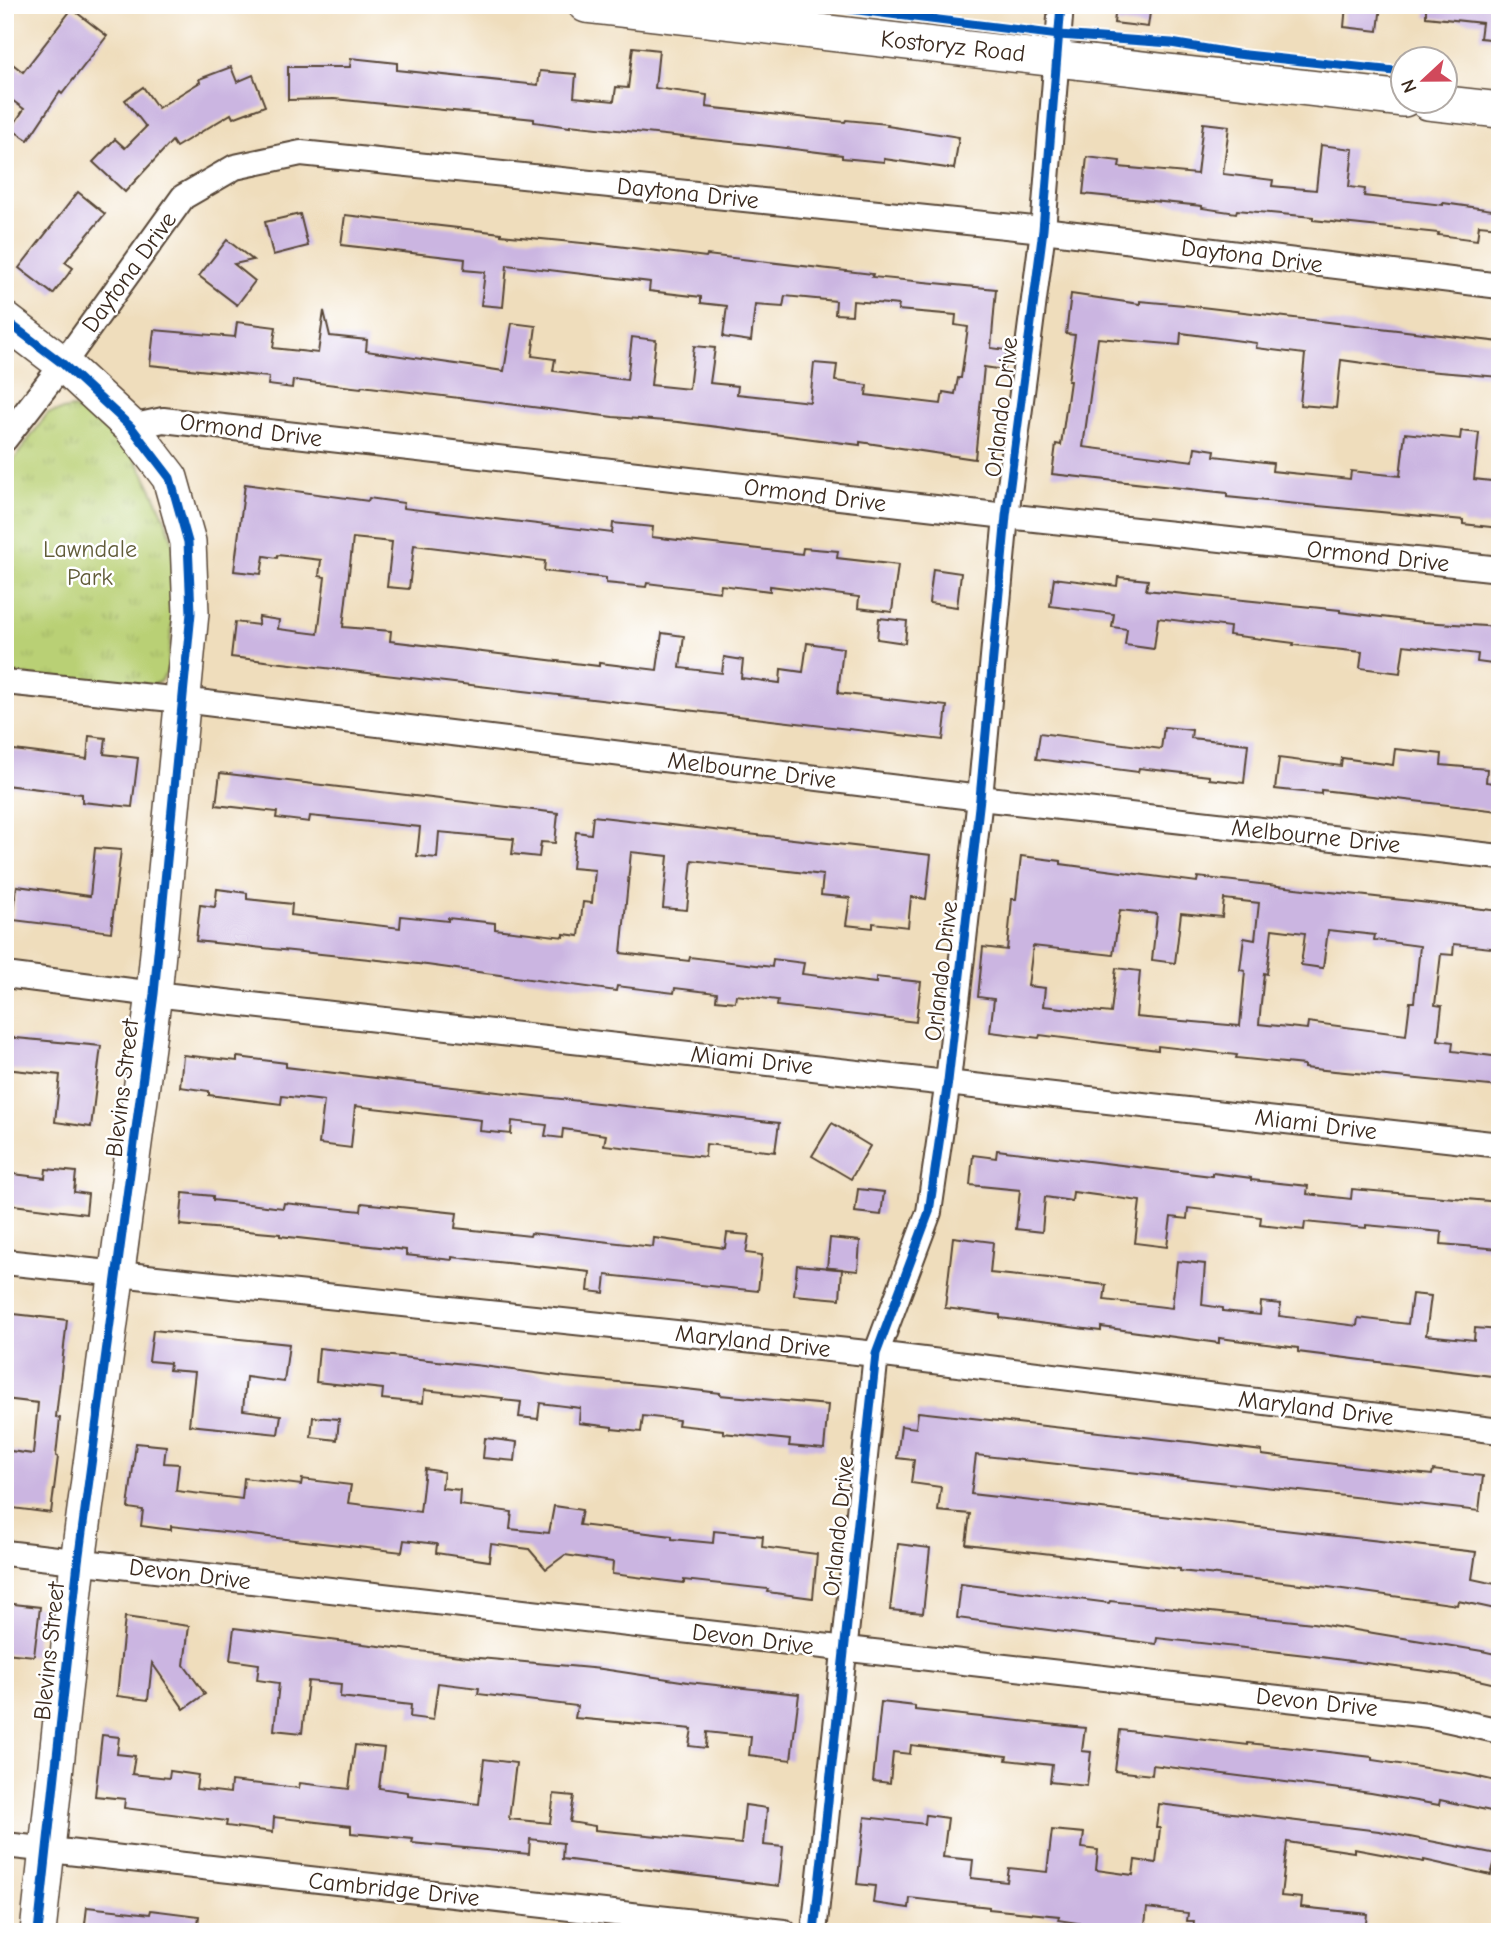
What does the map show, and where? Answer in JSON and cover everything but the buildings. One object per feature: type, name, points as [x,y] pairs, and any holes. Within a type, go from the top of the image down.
[{"type":"street","name":"Kostoryz Road","points":[[586,5],[1390,97]]},
{"type":"street","name":"Orlando Drive","points":[[814,1932],[876,1354],[929,1212],[948,1081],[980,798],[1006,516],[1043,230],[1061,5]]},
{"type":"street","points":[[1460,106],[1500,110]]},
{"type":"street","name":"Daytona Drive","points":[[5,439],[63,364],[183,197],[235,167],[301,153],[1043,230],[1500,286]]},
{"type":"street","name":"Blevins Street","points":[[5,320],[63,364],[131,427],[170,478],[188,542],[191,613],[154,994],[78,1562],[38,1932]]},
{"type":"street","name":"Ormond Drive","points":[[131,427],[163,420],[1500,569]]},
{"type":"street","name":"Melbourne Drive","points":[[5,682],[182,700],[980,798],[1500,857]]},
{"type":"street","name":"Miami Drive","points":[[5,975],[1500,1145]]},
{"type":"street","name":"Maryland Drive","points":[[5,1262],[876,1354],[1500,1431]]},
{"type":"street","name":"Devon Drive","points":[[5,1553],[1428,1714],[1500,1731]]},
{"type":"street","name":"Cambridge Drive","points":[[5,1845],[783,1932]]},
{"type":"green space","name":"Lawndale Park","points":[[73,408],[100,420],[124,442],[144,474],[170,532],[176,576],[168,670],[161,681],[145,689],[5,673],[5,472],[48,413]]},
{"type":"cycle path","points":[[818,5],[1059,35],[1171,43],[1237,54],[1390,70]]},
{"type":"cycle path","points":[[814,1932],[876,1354],[929,1212],[948,1081],[980,798],[1006,516],[1043,230],[1061,5]]},
{"type":"cycle path","points":[[5,320],[63,364],[131,427],[170,478],[188,542],[191,613],[154,994],[78,1562],[38,1932]]}]
